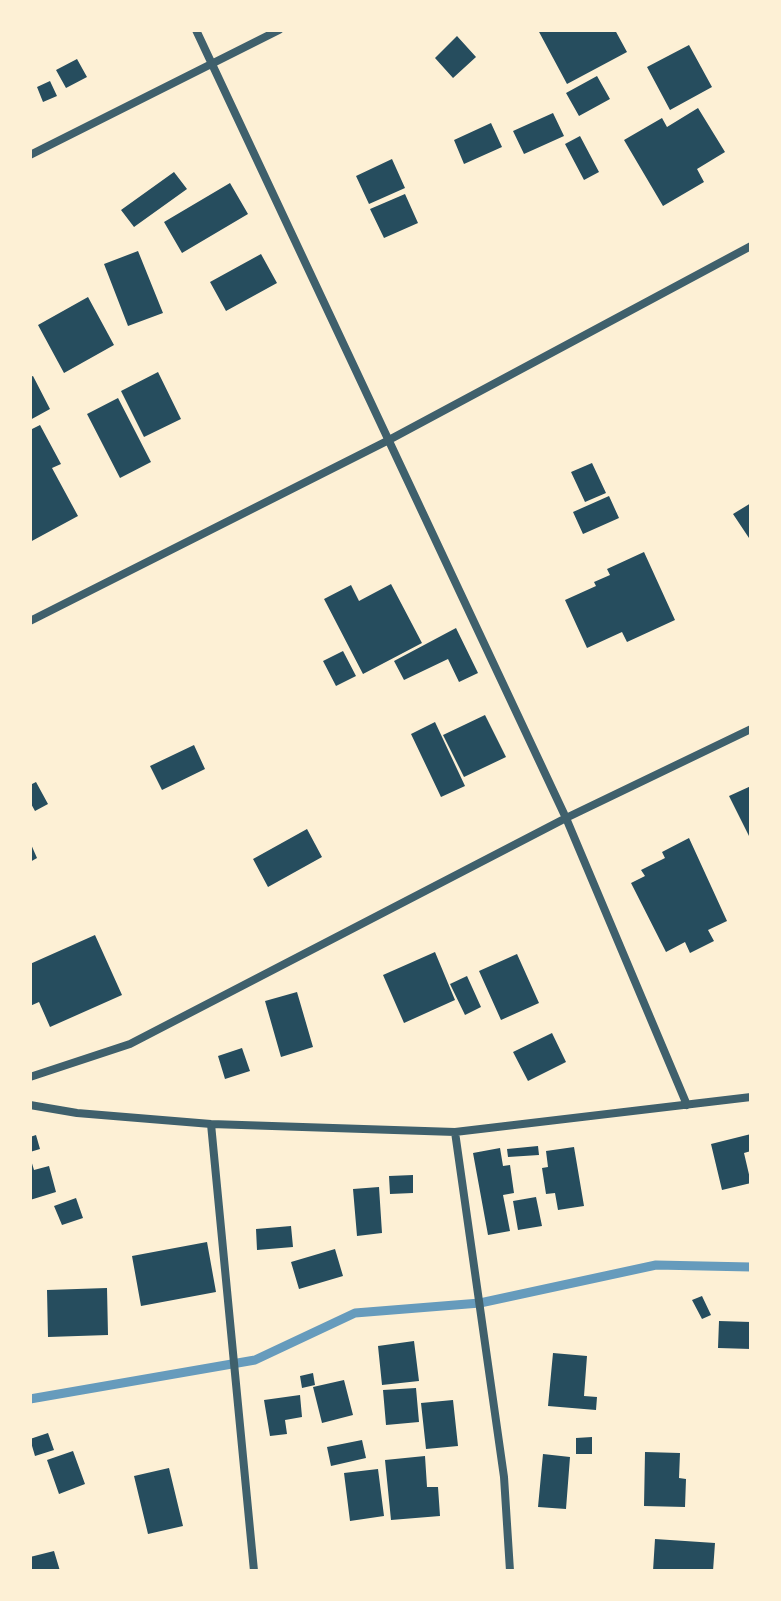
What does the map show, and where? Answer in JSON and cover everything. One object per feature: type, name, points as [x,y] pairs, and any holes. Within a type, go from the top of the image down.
[{"type":"street","points":[[196,30],[566,818],[687,1105]]},
{"type":"street","points":[[30,155],[279,30]]},
{"type":"street","points":[[30,621],[387,441],[751,246]]},
{"type":"street","points":[[30,1077],[130,1044],[566,818],[751,729]]},
{"type":"street","points":[[30,1105],[77,1113],[211,1124],[455,1132],[751,1097]]},
{"type":"street","points":[[211,1124],[254,1571]]},
{"type":"street","points":[[455,1132],[504,1477],[510,1571]]},
{"type":"building","points":[[538,30],[615,30],[627,52],[567,84]]},
{"type":"building","points":[[457,36],[476,57],[453,78],[435,58]]},
{"type":"building","points":[[689,45],[712,87],[670,110],[647,67]]},
{"type":"building","points":[[77,59],[87,77],[66,88],[56,70]]},
{"type":"building","points":[[597,76],[610,99],[579,116],[566,93]]},
{"type":"building","points":[[50,81],[57,96],[43,102],[37,87]]},
{"type":"building","points":[[698,108],[725,152],[697,169],[704,182],[663,206],[624,140],[662,118],[667,127]]},
{"type":"building","points":[[553,113],[564,136],[524,154],[513,131]]},
{"type":"building","points":[[491,123],[502,147],[464,164],[454,140]]},
{"type":"building","points":[[580,136],[599,172],[584,180],[565,144]]},
{"type":"building","points":[[392,159],[405,188],[369,204],[356,176]]},
{"type":"building","points":[[174,172],[187,189],[134,227],[121,210]]},
{"type":"building","points":[[230,183],[248,214],[182,253],[164,222]]},
{"type":"building","points":[[405,194],[418,223],[384,238],[370,209]]},
{"type":"building","points":[[138,251],[163,313],[128,326],[104,264]]},
{"type":"building","points":[[261,254],[277,283],[226,311],[210,282]]},
{"type":"building","points":[[88,297],[114,345],[64,373],[38,325]]},
{"type":"building","points":[[158,372],[181,419],[144,437],[121,391]]},
{"type":"building","points":[[33,376],[50,409],[30,420],[30,377]]},
{"type":"building","points":[[118,398],[151,462],[120,478],[87,414]]},
{"type":"building","points":[[40,425],[61,464],[52,468],[78,516],[30,542],[30,430]]},
{"type":"building","points":[[592,463],[606,493],[585,502],[571,472]]},
{"type":"building","points":[[609,496],[619,518],[583,534],[573,512]]},
{"type":"building","points":[[751,503],[751,541],[733,514]]},
{"type":"building","points":[[644,552],[675,620],[627,642],[622,632],[587,648],[565,600],[596,586],[594,582],[610,575],[607,569]]},
{"type":"building","points":[[391,584],[422,643],[363,674],[324,599],[351,585],[359,601]]},
{"type":"building","points":[[456,628],[478,673],[459,682],[448,659],[404,680],[394,661]]},
{"type":"building","points":[[343,651],[356,676],[336,686],[323,661]]},
{"type":"building","points":[[485,715],[506,757],[464,777],[443,735]]},
{"type":"building","points":[[435,722],[465,786],[441,797],[411,734]]},
{"type":"building","points":[[194,745],[205,769],[162,790],[150,766]]},
{"type":"building","points":[[36,782],[48,804],[35,811],[30,802],[30,785]]},
{"type":"building","points":[[751,786],[751,840],[729,796]]},
{"type":"building","points":[[307,829],[322,857],[268,887],[253,859]]},
{"type":"building","points":[[689,838],[727,921],[708,930],[714,941],[690,953],[685,942],[666,952],[631,883],[645,876],[641,870],[665,858],[662,852]]},
{"type":"building","points":[[30,842],[37,858],[30,862]]},
{"type":"building","points":[[95,935],[122,995],[50,1027],[39,1002],[30,1006],[30,964]]},
{"type":"building","points":[[435,952],[455,1000],[404,1023],[383,975]]},
{"type":"building","points":[[517,954],[539,1003],[501,1020],[479,971]]},
{"type":"building","points":[[467,976],[481,1007],[465,1015],[450,984]]},
{"type":"building","points":[[297,992],[313,1047],[281,1057],[265,1001]]},
{"type":"building","points":[[552,1033],[566,1062],[528,1081],[513,1052]]},
{"type":"building","points":[[242,1048],[250,1071],[225,1079],[218,1056]]},
{"type":"building","points":[[751,1134],[751,1151],[744,1153],[751,1183],[722,1190],[711,1144]]},
{"type":"building","points":[[36,1135],[40,1149],[30,1152],[30,1137]]},
{"type":"building","points":[[538,1146],[539,1155],[508,1157],[507,1149]]},
{"type":"building","points":[[574,1147],[584,1206],[558,1210],[555,1193],[546,1194],[542,1168],[548,1167],[546,1151]]},
{"type":"building","points":[[500,1148],[503,1166],[510,1165],[514,1193],[503,1195],[510,1231],[488,1235],[473,1153]]},
{"type":"building","points":[[31,1160],[34,1170],[49,1166],[56,1192],[30,1200]]},
{"type":"building","points":[[413,1175],[413,1193],[390,1194],[389,1176]]},
{"type":"building","points":[[379,1187],[382,1233],[357,1236],[353,1189]]},
{"type":"building","points":[[536,1197],[542,1226],[518,1230],[513,1201]]},
{"type":"building","points":[[76,1198],[83,1218],[62,1225],[54,1206]]},
{"type":"building","points":[[291,1226],[293,1247],[257,1250],[256,1229]]},
{"type":"building","points":[[207,1242],[216,1292],[141,1306],[132,1256]]},
{"type":"building","points":[[335,1249],[343,1276],[299,1289],[291,1262]]},
{"type":"building","points":[[107,1288],[108,1335],[48,1337],[47,1290]]},
{"type":"building","points":[[702,1296],[711,1315],[702,1319],[692,1300]]},
{"type":"building","points":[[719,1321],[751,1322],[751,1349],[718,1348]]},
{"type":"building","points":[[414,1341],[419,1381],[382,1385],[378,1346]]},
{"type":"building","points":[[553,1353],[587,1356],[584,1396],[597,1397],[596,1410],[548,1406]]},
{"type":"building","points":[[313,1373],[315,1385],[302,1388],[300,1376]]},
{"type":"building","points":[[344,1380],[353,1415],[322,1423],[313,1387]]},
{"type":"building","points":[[416,1388],[419,1422],[386,1425],[383,1390]]},
{"type":"building","points":[[300,1395],[302,1417],[285,1420],[287,1434],[270,1436],[264,1400]]},
{"type":"building","points":[[453,1400],[458,1446],[426,1449],[421,1403]]},
{"type":"building","points":[[48,1433],[54,1450],[35,1456],[30,1439]]},
{"type":"building","points":[[592,1437],[592,1454],[576,1454],[576,1438]]},
{"type":"building","points":[[362,1440],[366,1458],[331,1466],[327,1447]]},
{"type":"building","points":[[73,1451],[85,1484],[59,1494],[47,1460]]},
{"type":"building","points":[[645,1452],[680,1453],[679,1478],[686,1479],[685,1507],[644,1506]]},
{"type":"building","points":[[543,1454],[570,1457],[566,1509],[538,1507]]},
{"type":"building","points":[[425,1456],[427,1487],[438,1487],[440,1516],[391,1520],[385,1460]]},
{"type":"building","points":[[169,1468],[183,1526],[148,1534],[134,1476]]},
{"type":"building","points":[[378,1469],[384,1516],[350,1521],[344,1473]]},
{"type":"building","points":[[655,1539],[715,1543],[713,1571],[653,1571]]},
{"type":"building","points":[[54,1551],[60,1571],[30,1571],[30,1557]]},
{"type":"waterway","points":[[30,1399],[255,1360],[355,1313],[480,1303],[656,1265],[751,1267]]}]
